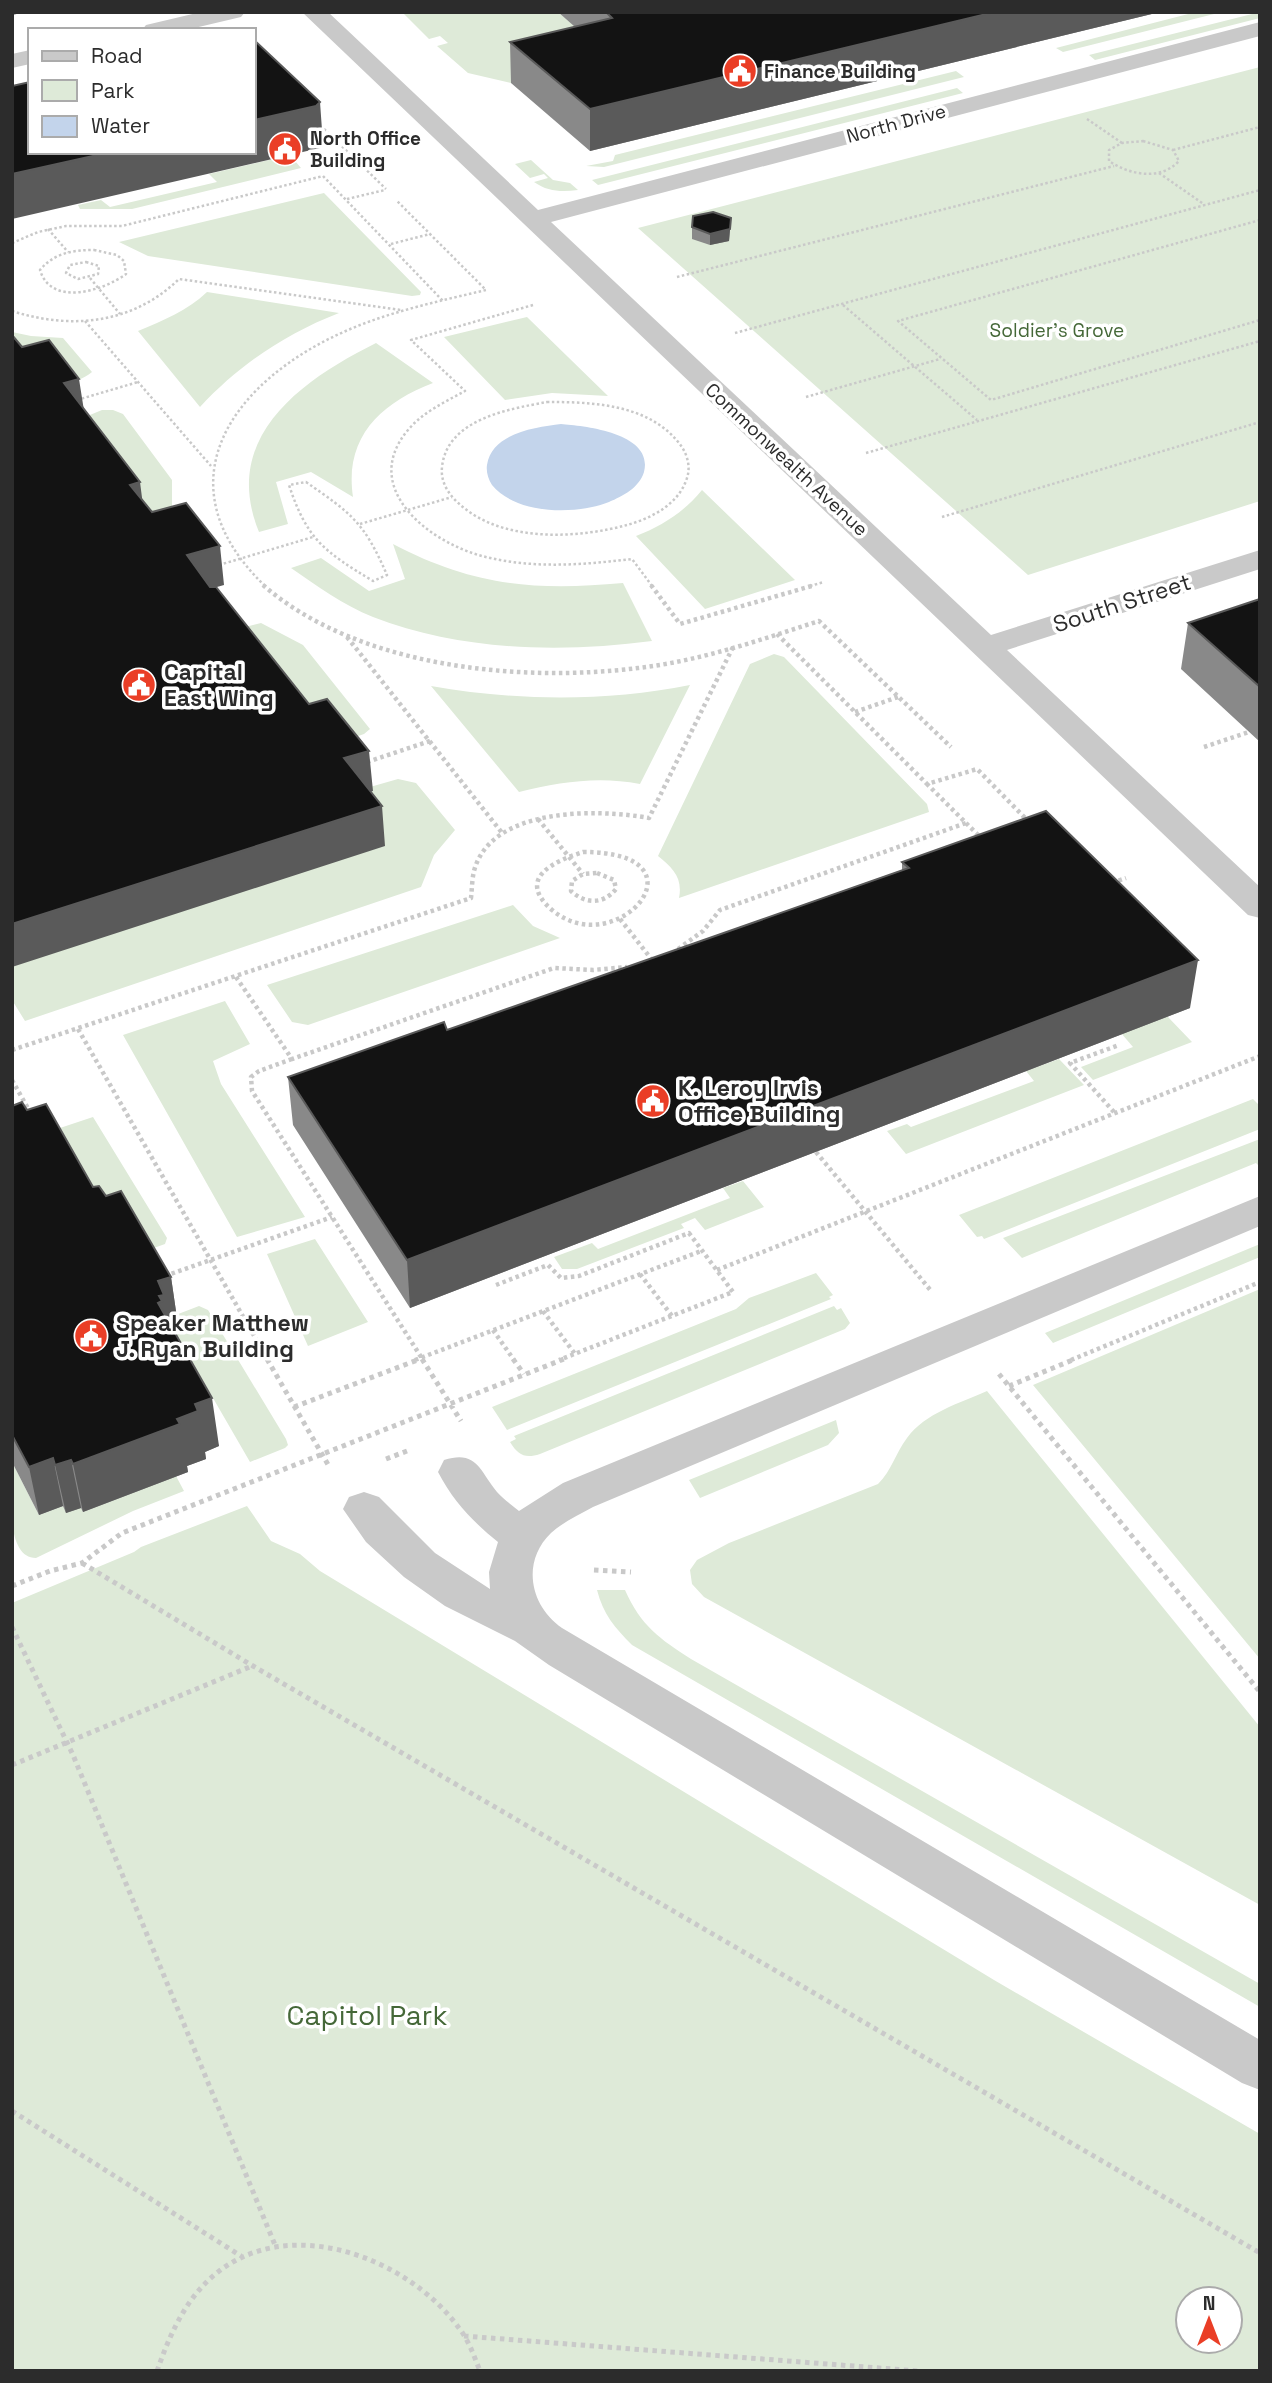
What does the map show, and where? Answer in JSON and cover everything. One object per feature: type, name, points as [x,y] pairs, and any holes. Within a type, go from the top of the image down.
[{"type":"street","points":[[163,28],[233,12]]},
{"type":"street","name":"Commonwealth Avenue","points":[[314,12],[1260,907]]},
{"type":"street","name":"North Drive","points":[[532,219],[1260,29]]},
{"type":"street","name":"South Street","points":[[985,647],[1260,559]]},
{"type":"street","points":[[531,1628],[517,1605],[510,1580],[514,1551],[521,1537],[537,1520],[578,1495],[1260,1210]]},
{"type":"street","points":[[459,1472],[484,1506],[521,1537]]},
{"type":"street","points":[[350,1494],[401,1551],[456,1592],[490,1611],[531,1628],[615,1683],[1260,2067]]},
{"type":"path","points":[[1082,115],[1122,143]]},
{"type":"path","points":[[1114,166],[1107,156],[1109,150],[1122,143],[1143,141],[1173,150],[1260,127]]},
{"type":"path","points":[[324,129],[386,190],[347,199]]},
{"type":"path","points":[[677,277],[1114,166],[1134,173],[1158,173],[1175,166],[1179,161],[1173,150]]},
{"type":"path","points":[[1158,173],[1205,205]]},
{"type":"path","points":[[12,243],[48,229],[93,223],[122,226],[323,176],[443,301]]},
{"type":"path","points":[[735,333],[1260,190]]},
{"type":"path","points":[[396,200],[486,290],[406,311],[329,339],[286,366],[251,396],[225,429],[211,467],[209,483],[216,517],[227,542],[260,581],[294,609],[346,636],[379,648],[484,668],[559,672],[636,668],[675,662],[819,621],[951,747]]},
{"type":"path","points":[[1260,220],[898,321],[991,400],[1260,320]]},
{"type":"path","points":[[48,229],[68,252]]},
{"type":"path","points":[[390,244],[430,234]]},
{"type":"path","points":[[107,251],[124,261],[126,274],[111,286],[100,290],[69,292],[45,284],[40,278],[40,270],[54,256],[68,252],[107,251]]},
{"type":"path","points":[[92,262],[101,268],[98,274],[90,278],[72,278],[65,271],[75,263],[92,262]]},
{"type":"path","points":[[90,278],[120,314]]},
{"type":"path","points":[[12,311],[36,318],[85,321],[120,314],[152,302],[166,294],[179,279],[406,311]]},
{"type":"path","points":[[842,304],[977,420]]},
{"type":"path","points":[[533,305],[411,340],[465,391],[434,406],[412,423],[398,439],[390,476],[395,493],[405,511],[446,544],[480,556],[542,564],[581,564],[632,559],[680,624],[715,616],[824,582]]},
{"type":"path","points":[[85,321],[211,467]]},
{"type":"path","points":[[866,453],[1260,341]]},
{"type":"path","points":[[806,397],[941,359]]},
{"type":"path","points":[[73,401],[138,382]]},
{"type":"path","points":[[547,402],[597,404],[641,415],[674,435],[684,447],[689,460],[684,486],[675,498],[643,519],[599,531],[549,534],[502,526],[481,518],[452,497],[444,484],[441,470],[451,443],[463,431],[500,412],[547,402]]},
{"type":"path","points":[[942,517],[1260,422]]},
{"type":"path","points":[[306,482],[345,509],[360,524],[372,540],[387,575],[373,581],[332,555],[313,537],[301,520],[289,485],[306,482]]},
{"type":"path","points":[[360,524],[452,497]]},
{"type":"path","points":[[212,568],[313,537]]},
{"type":"path","points":[[777,634],[984,842]]},
{"type":"path","points":[[346,636],[503,834]]},
{"type":"path","points":[[12,1051],[471,898],[475,863],[484,850],[503,834],[538,819],[586,810],[631,813],[649,818],[733,647]]},
{"type":"path","points":[[855,712],[898,697]]},
{"type":"path","points":[[1204,747],[1249,732]]},
{"type":"path","points":[[366,763],[430,741]]},
{"type":"path","points":[[927,784],[977,769],[1033,826]]},
{"type":"path","points":[[538,819],[583,874]]},
{"type":"path","points":[[673,952],[703,931],[719,910],[965,823]]},
{"type":"path","points":[[601,852],[618,855],[642,870],[649,880],[649,892],[644,902],[620,919],[601,923],[580,922],[555,913],[538,898],[536,886],[540,874],[551,863],[568,855],[601,852]]},
{"type":"path","points":[[597,873],[610,877],[616,889],[603,900],[581,898],[572,891],[571,886],[572,881],[583,874],[597,873]]},
{"type":"path","points":[[1105,886],[1126,878]]},
{"type":"path","points":[[620,919],[653,961]]},
{"type":"path","points":[[644,963],[663,956]]},
{"type":"path","points":[[466,1428],[252,1091],[249,1083],[251,1077],[259,1071],[292,1059],[554,968],[593,970],[635,966]]},
{"type":"path","points":[[236,977],[292,1059]]},
{"type":"path","points":[[78,1029],[321,1454],[350,1494]]},
{"type":"path","points":[[1114,1112],[1070,1063],[1118,1045]]},
{"type":"path","points":[[717,1270],[1260,1056]]},
{"type":"path","points":[[12,1080],[30,1112]]},
{"type":"path","points":[[816,1152],[929,1288]]},
{"type":"path","points":[[153,1281],[332,1217]]},
{"type":"path","points":[[12,1586],[50,1571],[82,1563],[122,1533],[733,1292],[689,1233],[579,1276],[561,1278],[548,1265],[496,1285]]},
{"type":"path","points":[[294,1407],[702,1250]]},
{"type":"path","points":[[640,1274],[672,1316]]},
{"type":"path","points":[[1009,1386],[1260,1282]]},
{"type":"path","points":[[543,1311],[575,1354]]},
{"type":"path","points":[[493,1330],[524,1374]]},
{"type":"path","points":[[992,1365],[1260,1692]]},
{"type":"path","points":[[375,1463],[414,1448]]},
{"type":"path","points":[[82,1563],[253,1666],[1260,2253]]},
{"type":"path","points":[[594,1570],[631,1572]]},
{"type":"path","points":[[12,1627],[67,1742],[275,2245]]},
{"type":"path","points":[[12,1765],[253,1666]]},
{"type":"path","points":[[12,2111],[241,2256]]},
{"type":"path","points":[[157,2371],[164,2345],[185,2310],[211,2277],[241,2256],[275,2245],[305,2243],[345,2250],[387,2265],[418,2287],[464,2336],[480,2371]]},
{"type":"path","points":[[464,2336],[918,2371]]},
{"type":"green space","points":[[402,12],[558,12],[612,59],[511,83],[468,73],[437,46],[448,43],[440,36],[429,39]]},
{"type":"green space","points":[[1196,12],[1222,12],[1063,52],[1056,48]]},
{"type":"green space","points":[[1260,12],[1260,18],[1095,60],[1089,55]]},
{"type":"green space","name":"Soldier's Grove","points":[[1260,67],[1260,501],[1028,575],[638,228]]},
{"type":"green space","points":[[956,71],[964,77],[604,167],[586,166],[613,161],[615,155]]},
{"type":"green space","points":[[957,88],[963,93],[598,185],[592,180]]},
{"type":"green space","points":[[290,155],[301,168],[132,209],[80,209],[78,205],[101,200],[110,207],[217,182],[209,174]]},
{"type":"green space","points":[[531,160],[553,180],[570,183],[578,190],[555,190],[534,182],[548,178],[544,174],[530,178],[515,164]]},
{"type":"green space","points":[[324,193],[421,292],[420,295],[412,296],[148,256],[119,242]]},
{"type":"green space","points":[[207,292],[339,313],[319,321],[264,352],[200,407],[138,331],[183,310]]},
{"type":"green space","points":[[527,317],[608,396],[552,393],[505,400],[444,337]]},
{"type":"green space","points":[[12,332],[63,338],[92,372],[82,378],[62,382],[12,364]]},
{"type":"green space","points":[[376,343],[433,383],[397,401],[370,425],[354,457],[353,497],[311,472],[276,482],[288,524],[259,532],[250,498],[250,468],[259,440],[275,416],[296,394],[321,375]]},
{"type":"green space","points":[[102,410],[123,414],[172,480],[172,511],[145,521],[85,417]]},
{"type":"green space","points":[[702,490],[795,580],[705,609],[636,536],[672,518]]},
{"type":"green space","points":[[393,544],[450,569],[505,582],[561,586],[623,583],[652,641],[546,648],[476,643],[441,637],[362,612],[330,595],[291,568],[321,558],[369,591],[405,579]]},
{"type":"green space","points":[[261,623],[303,645],[370,729],[364,734],[335,744],[225,632]]},
{"type":"green space","points":[[774,654],[784,657],[927,804],[929,812],[679,898],[680,885],[676,874],[658,856],[750,664]]},
{"type":"green space","points":[[690,685],[640,784],[609,780],[579,781],[519,792],[431,686],[495,695],[560,698],[658,691]]},
{"type":"green space","points":[[398,779],[416,783],[455,830],[434,855],[421,887],[25,1021],[12,1000],[12,967],[370,787]]},
{"type":"green space","points":[[513,905],[533,926],[560,938],[308,1025],[292,1022],[267,985]]},
{"type":"green space","points":[[225,1001],[250,1044],[213,1061],[221,1084],[305,1217],[237,1237],[123,1035]]},
{"type":"green space","points":[[1167,1016],[1192,1042],[1093,1080],[1081,1067],[1133,1047],[1121,1033]]},
{"type":"green space","points":[[1059,1059],[1084,1085],[906,1154],[887,1131],[907,1124],[911,1127],[1034,1081],[1026,1071]]},
{"type":"green space","points":[[1253,1099],[1260,1106],[1260,1129],[984,1239],[982,1236],[977,1237],[959,1215]]},
{"type":"green space","points":[[93,1117],[167,1238],[165,1244],[137,1254],[12,1144]]},
{"type":"green space","points":[[1260,1139],[1260,1167],[1256,1163],[1022,1258],[1003,1238]]},
{"type":"green space","points":[[743,1181],[764,1207],[705,1230],[695,1218],[681,1224],[684,1228],[577,1269],[562,1269],[554,1257],[592,1243],[598,1249],[730,1198],[723,1188]]},
{"type":"green space","points":[[315,1239],[368,1322],[308,1346],[267,1254]]},
{"type":"green space","points":[[1260,1244],[1260,1257],[1053,1343],[1045,1333]]},
{"type":"green space","points":[[816,1273],[833,1295],[829,1297],[831,1299],[507,1430],[492,1407],[736,1309],[749,1298]]},
{"type":"green space","points":[[1260,1289],[1260,1659],[1033,1385]]},
{"type":"green space","points":[[199,1306],[208,1310],[286,1439],[288,1445],[285,1448],[250,1462],[180,1341],[166,1330],[173,1316]]},
{"type":"green space","points":[[834,1306],[837,1310],[841,1308],[850,1323],[845,1329],[540,1454],[522,1455],[510,1442],[516,1439],[514,1436]]},
{"type":"green space","points":[[987,1391],[1260,1727],[1260,1905],[704,1597],[692,1584],[690,1570],[697,1560],[729,1543],[878,1484],[914,1429],[933,1415]]},
{"type":"green space","points":[[836,1420],[839,1433],[828,1445],[700,1498],[689,1480]]},
{"type":"green space","points":[[12,1462],[39,1515],[63,1506],[81,1508],[83,1512],[176,1476],[184,1491],[133,1511],[36,1558],[25,1555],[18,1546],[14,1533],[11,1502]]},
{"type":"green space","name":"Capitol Park","points":[[247,1506],[271,1541],[300,1554],[320,1571],[994,1980],[1260,2134],[1260,2371],[12,2371],[12,1603]]},
{"type":"green space","points":[[597,1590],[625,1590],[652,1630],[691,1659],[1260,1984],[1260,2007],[632,1645],[610,1620]]},
{"type":"water","points":[[561,424],[600,430],[628,440],[639,448],[644,459],[642,478],[625,494],[609,502],[564,510],[548,510],[516,502],[492,485],[487,465],[497,446],[516,434]]},
{"type":"building","points":[[606,12],[995,12],[590,109],[510,42],[612,18]]},
{"type":"building","points":[[256,42],[320,102],[316,106],[256,120]]},
{"type":"building","points":[[28,82],[28,154],[102,154],[12,174],[12,86]]},
{"type":"building","points":[[713,212],[731,218],[730,229],[710,234],[692,227],[693,216]]},
{"type":"building","name":"Capital East Wing","points":[[12,335],[22,347],[49,340],[79,379],[64,383],[140,482],[130,485],[152,512],[186,503],[220,546],[187,555],[210,587],[216,587],[309,704],[327,699],[369,751],[344,758],[382,806],[12,924]]},
{"type":"building","points":[[1260,599],[1260,687],[1188,623]]},
{"type":"building","name":"K. Leroy Irvis Office Building","points":[[1046,811],[1198,960],[407,1260],[288,1077],[444,1022],[447,1030],[909,868],[902,862]]},
{"type":"building","name":"Speaker Matthew J. Ryan Building","points":[[22,1102],[27,1110],[46,1104],[93,1187],[99,1186],[106,1196],[121,1191],[171,1277],[158,1281],[164,1295],[159,1296],[162,1301],[158,1303],[212,1398],[195,1404],[198,1411],[177,1419],[180,1424],[73,1464],[71,1460],[55,1465],[53,1458],[29,1467],[12,1435],[12,1106]]},
{"type":"place","name":"Finance Building","points":[[740,71]]},
{"type":"place","name":"North Office Building","points":[[285,149]]},
{"type":"place","name":"Capital East Wing","points":[[139,685]]},
{"type":"place","name":"K. Leroy Irvis Office Building","points":[[653,1101]]},
{"type":"place","name":"Speaker Matthew J. Ryan Building","points":[[91,1336]]}]
